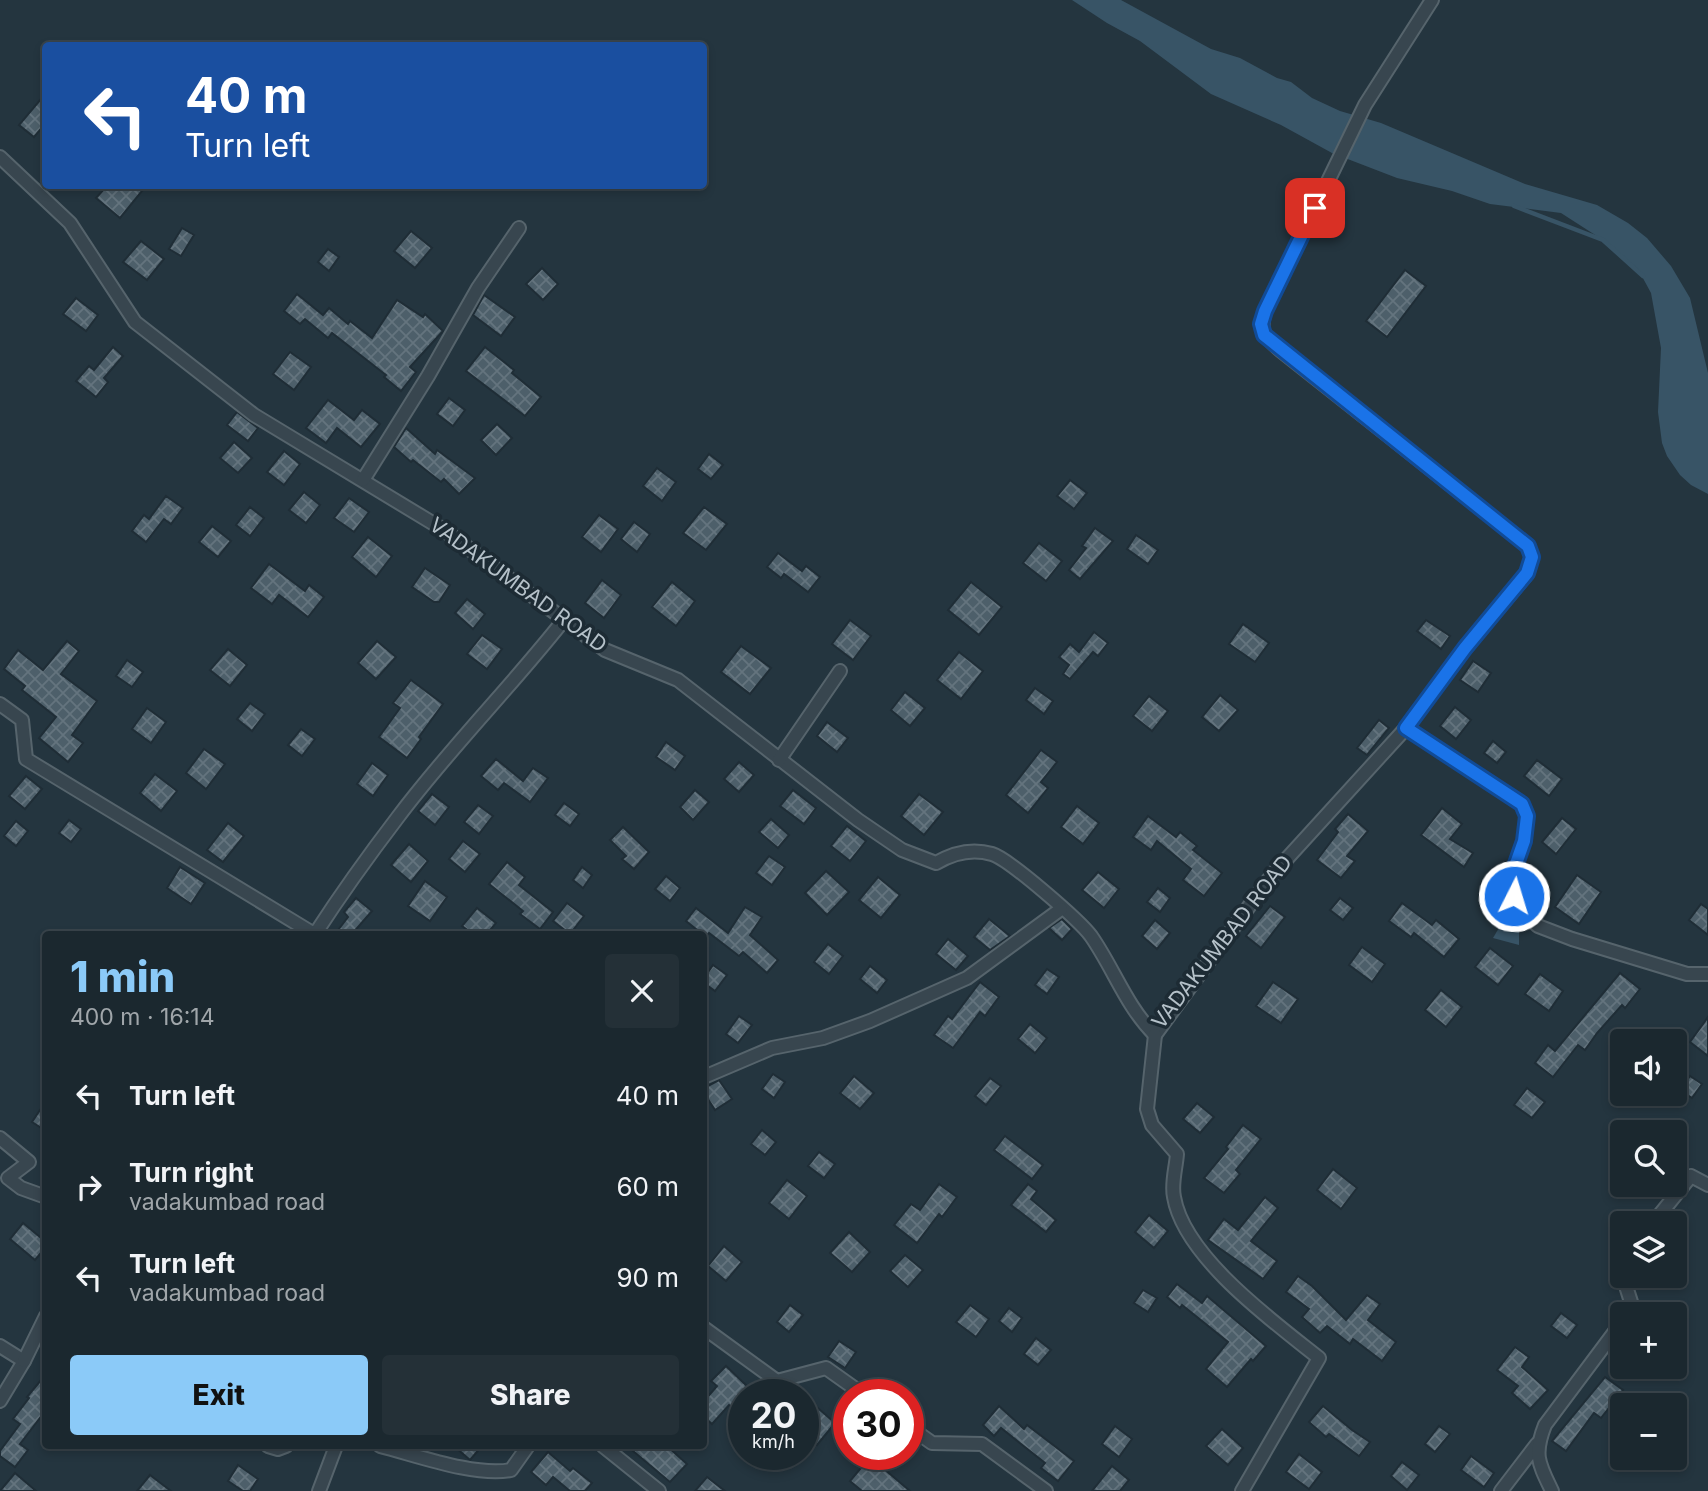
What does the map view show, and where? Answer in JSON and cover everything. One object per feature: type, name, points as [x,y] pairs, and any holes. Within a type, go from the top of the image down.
[{"type":"street","name":"VADAKUMBAD ROAD","points":[[0,157],[70,223],[135,322],[254,415],[444,530],[605,650],[678,680],[779,760],[902,850],[936,863],[951,855],[969,852],[993,855],[1035,884],[1090,934],[1139,1020],[1155,1035],[1272,875],[1406,728],[1465,648],[1527,573],[1532,557],[1528,546],[1264,335],[1261,324],[1365,105],[1432,0]]},
{"type":"street","points":[[363,480],[383,444],[428,376],[478,288],[519,228]]},
{"type":"street","points":[[316,931],[399,816],[563,621]]},
{"type":"street","points":[[779,760],[840,671]]},
{"type":"street","points":[[0,704],[22,720],[26,759],[309,931]]},
{"type":"street","points":[[1406,728],[1522,804],[1527,816],[1524,841],[1511,878],[1514,896],[1523,913],[1538,926],[1687,974],[1708,974]]},
{"type":"street","points":[[707,1076],[772,1048],[823,1038],[870,1021],[967,978],[1061,909]]},
{"type":"street","points":[[1155,1035],[1147,1109],[1152,1125],[1177,1154],[1173,1195],[1180,1218],[1195,1244],[1246,1298],[1320,1359],[1242,1491]]},
{"type":"street","points":[[0,1138],[29,1162],[8,1178],[21,1188],[42,1196]]},
{"type":"street","points":[[1663,1211],[1691,1176],[1708,1185]]},
{"type":"street","points":[[0,1401],[42,1324]]},
{"type":"street","points":[[707,1330],[777,1381],[826,1368],[841,1379]]},
{"type":"street","points":[[1502,1491],[1537,1444],[1545,1425],[1610,1338]]},
{"type":"street","points":[[0,1346],[24,1361]]},
{"type":"street","points":[[924,1437],[932,1443],[982,1444],[1046,1491]]},
{"type":"street","points":[[1537,1444],[1538,1463],[1552,1491]]},
{"type":"street","points":[[320,1491],[335,1449]]},
{"type":"street","points":[[392,1449],[477,1471],[500,1472],[510,1470],[526,1449]]},
{"type":"street","points":[[607,1449],[659,1491]]},
{"type":"water","points":[[1072,0],[1121,0],[1211,49],[1240,58],[1277,78],[1291,82],[1312,98],[1340,111],[1381,123],[1525,184],[1597,205],[1628,223],[1647,238],[1671,266],[1690,298],[1708,373],[1708,494],[1680,475],[1662,443],[1658,412],[1661,348],[1651,293],[1638,269],[1603,240],[1561,213],[1490,204],[1452,191],[1397,178],[1332,153],[1281,125],[1211,94],[1140,41]]},
{"type":"water","points":[[1503,921],[1519,927],[1519,945],[1493,938]]},
{"type":"building","points":[[42,98],[42,128],[34,137],[19,125]]},
{"type":"building","points":[[104,189],[142,191],[120,218],[96,198]]},
{"type":"building","points":[[182,228],[194,235],[181,256],[169,249]]},
{"type":"building","points":[[411,231],[432,248],[415,268],[394,251]]},
{"type":"building","points":[[141,241],[164,259],[147,280],[123,262]]},
{"type":"building","points":[[328,249],[339,257],[329,271],[318,262]]},
{"type":"building","points":[[542,268],[558,284],[543,300],[526,284]]},
{"type":"building","points":[[1405,270],[1426,286],[1387,337],[1366,321]]},
{"type":"building","points":[[297,294],[323,315],[329,308],[348,324],[350,321],[372,338],[397,300],[423,317],[425,314],[443,331],[410,367],[416,372],[401,391],[384,377],[386,375],[332,333],[328,338],[305,319],[300,324],[284,311]]},
{"type":"building","points":[[484,295],[515,317],[501,336],[473,315]]},
{"type":"building","points":[[76,298],[98,315],[86,331],[63,314]]},
{"type":"building","points":[[113,347],[123,356],[104,378],[108,382],[96,397],[76,381],[89,366],[94,370]]},
{"type":"building","points":[[485,347],[514,370],[512,373],[541,397],[525,416],[466,371]]},
{"type":"building","points":[[290,352],[311,367],[294,390],[273,374]]},
{"type":"building","points":[[449,398],[465,410],[453,426],[437,414]]},
{"type":"building","points":[[328,400],[354,420],[362,410],[380,424],[361,447],[337,428],[326,443],[306,428]]},
{"type":"building","points":[[237,412],[258,428],[248,441],[227,425]]},
{"type":"building","points":[[497,424],[512,438],[496,455],[481,440]]},
{"type":"building","points":[[406,428],[435,454],[437,450],[475,478],[459,494],[444,479],[441,482],[413,460],[411,462],[394,447]]},
{"type":"building","points":[[234,442],[252,458],[238,473],[220,458]]},
{"type":"building","points":[[284,451],[300,464],[284,485],[267,472]]},
{"type":"building","points":[[709,454],[723,465],[711,479],[698,469]]},
{"type":"building","points":[[657,468],[676,482],[662,501],[643,486]]},
{"type":"building","points":[[1070,480],[1087,493],[1074,509],[1057,496]]},
{"type":"building","points":[[304,492],[320,505],[306,523],[289,510]]},
{"type":"building","points":[[166,496],[183,508],[171,524],[164,519],[146,542],[132,531],[144,515],[149,519]]},
{"type":"building","points":[[349,498],[369,512],[354,532],[334,518]]},
{"type":"building","points":[[250,507],[264,518],[250,536],[236,525]]},
{"type":"building","points":[[704,507],[727,524],[706,550],[683,533]]},
{"type":"building","points":[[599,515],[618,529],[601,552],[582,537]]},
{"type":"building","points":[[634,522],[650,534],[637,552],[621,539]]},
{"type":"building","points":[[212,526],[231,541],[218,557],[199,542]]},
{"type":"building","points":[[1095,528],[1113,541],[1080,579],[1069,570],[1086,548],[1082,546]]},
{"type":"building","points":[[1136,535],[1158,550],[1148,564],[1127,549]]},
{"type":"building","points":[[368,537],[392,556],[376,577],[352,557]]},
{"type":"building","points":[[1039,543],[1062,561],[1046,581],[1023,563]]},
{"type":"building","points":[[778,553],[802,571],[806,566],[820,577],[808,592],[784,574],[781,578],[767,567]]},
{"type":"building","points":[[269,564],[305,591],[309,585],[324,597],[308,617],[279,595],[272,604],[251,588]]},
{"type":"building","points":[[425,568],[450,585],[439,602],[434,602],[412,587]]},
{"type":"building","points":[[602,580],[621,595],[604,618],[585,603]]},
{"type":"building","points":[[672,582],[695,601],[676,626],[652,607]]},
{"type":"building","points":[[971,582],[1002,607],[979,635],[948,610]]},
{"type":"building","points":[[467,599],[485,614],[473,629],[455,613]]},
{"type":"building","points":[[850,620],[871,636],[853,660],[832,644]]},
{"type":"building","points":[[1426,620],[1450,636],[1441,649],[1417,631]]},
{"type":"building","points":[[1243,624],[1269,643],[1255,662],[1229,644]]},
{"type":"building","points":[[1094,632],[1108,643],[1098,656],[1093,652],[1070,679],[1063,674],[1069,665],[1059,657],[1070,644],[1079,652]]},
{"type":"building","points":[[482,635],[502,649],[487,669],[467,654]]},
{"type":"building","points":[[67,641],[79,651],[61,674],[97,701],[72,735],[83,743],[68,762],[39,738],[56,717],[22,690],[25,686],[4,669],[18,650],[43,670]]},
{"type":"building","points":[[377,641],[396,657],[376,679],[358,663]]},
{"type":"building","points":[[741,646],[771,668],[750,694],[721,672]]},
{"type":"building","points":[[228,649],[247,665],[230,686],[210,670]]},
{"type":"building","points":[[959,652],[983,671],[961,699],[937,680]]},
{"type":"building","points":[[127,660],[143,672],[132,687],[116,676]]},
{"type":"building","points":[[1473,661],[1491,673],[1478,692],[1460,680]]},
{"type":"building","points":[[411,680],[443,704],[407,758],[379,737],[400,708],[393,703]]},
{"type":"building","points":[[1035,688],[1053,701],[1044,714],[1026,700]]},
{"type":"building","points":[[905,692],[925,708],[910,726],[891,710]]},
{"type":"building","points":[[1220,695],[1238,710],[1219,731],[1202,717]]},
{"type":"building","points":[[1149,696],[1168,711],[1152,731],[1133,716]]},
{"type":"building","points":[[250,703],[265,714],[252,731],[237,719]]},
{"type":"building","points":[[1455,707],[1471,720],[1456,739],[1440,726]]},
{"type":"building","points":[[147,708],[166,722],[151,743],[132,729]]},
{"type":"building","points":[[1379,720],[1389,728],[1367,755],[1357,748]]},
{"type":"building","points":[[827,722],[848,738],[837,752],[817,736]]},
{"type":"building","points":[[301,729],[315,739],[302,756],[288,745]]},
{"type":"building","points":[[1493,741],[1506,752],[1497,763],[1484,753]]},
{"type":"building","points":[[666,742],[685,756],[675,770],[656,757]]},
{"type":"building","points":[[204,749],[225,764],[206,789],[186,773]]},
{"type":"building","points":[[1041,750],[1057,762],[1041,782],[1048,788],[1028,813],[1006,795]]},
{"type":"building","points":[[496,759],[523,781],[533,768],[548,778],[530,802],[504,783],[498,790],[481,776]]},
{"type":"building","points":[[1537,760],[1562,779],[1549,796],[1524,776]]},
{"type":"building","points":[[739,762],[754,775],[739,792],[724,779]]},
{"type":"building","points":[[372,763],[388,775],[373,796],[357,784]]},
{"type":"building","points":[[155,774],[177,791],[161,811],[140,793]]},
{"type":"building","points":[[26,776],[42,789],[25,809],[9,796]]},
{"type":"building","points":[[695,790],[709,802],[693,820],[680,807]]},
{"type":"building","points":[[793,790],[816,808],[804,824],[780,806]]},
{"type":"building","points":[[432,794],[449,807],[435,825],[418,811]]},
{"type":"building","points":[[919,794],[943,812],[924,835],[901,816]]},
{"type":"building","points":[[564,803],[579,814],[570,826],[555,815]]},
{"type":"building","points":[[478,805],[493,816],[479,834],[464,822]]},
{"type":"building","points":[[1077,806],[1099,823],[1083,844],[1061,827]]},
{"type":"building","points":[[1442,808],[1462,824],[1450,839],[1473,853],[1464,867],[1421,835]]},
{"type":"building","points":[[1348,814],[1368,831],[1347,856],[1355,861],[1341,878],[1317,860],[1338,832],[1335,829]]},
{"type":"building","points":[[1148,816],[1176,837],[1180,832],[1197,846],[1193,850],[1222,873],[1204,896],[1183,880],[1191,869],[1157,841],[1151,850],[1133,837]]},
{"type":"building","points":[[1562,818],[1576,829],[1556,854],[1542,842]]},
{"type":"building","points":[[771,819],[789,835],[778,848],[759,832]]},
{"type":"building","points":[[69,820],[81,829],[71,842],[59,833]]},
{"type":"building","points":[[16,821],[28,831],[16,846],[4,836]]},
{"type":"building","points":[[228,823],[244,836],[223,862],[207,850]]},
{"type":"building","points":[[847,826],[866,841],[850,861],[831,846]]},
{"type":"building","points":[[623,827],[649,852],[634,869],[622,859],[626,856],[610,840]]},
{"type":"building","points":[[463,841],[480,854],[465,872],[449,859]]},
{"type":"building","points":[[409,844],[428,861],[411,882],[391,865]]},
{"type":"building","points":[[769,856],[785,867],[772,885],[756,873]]},
{"type":"building","points":[[507,862],[525,877],[519,885],[553,912],[540,929],[520,914],[523,911],[489,884]]},
{"type":"building","points":[[180,867],[205,883],[191,904],[167,888]]},
{"type":"building","points":[[582,867],[592,875],[583,888],[573,880]]},
{"type":"building","points":[[826,871],[849,892],[827,915],[805,893]]},
{"type":"building","points":[[1098,872],[1119,889],[1104,908],[1082,890]]},
{"type":"building","points":[[1577,875],[1601,892],[1579,924],[1555,907]]},
{"type":"building","points":[[666,876],[680,888],[670,901],[655,889]]},
{"type":"building","points":[[878,877],[900,895],[881,918],[859,900]]},
{"type":"building","points":[[425,881],[447,897],[430,921],[408,906]]},
{"type":"building","points":[[1158,888],[1170,898],[1160,912],[1147,902]]},
{"type":"building","points":[[356,898],[372,911],[355,931],[337,931],[348,917],[344,912]]},
{"type":"building","points":[[1340,898],[1353,908],[1343,920],[1330,910]]},
{"type":"building","points":[[567,903],[584,916],[572,931],[566,931],[553,921]]},
{"type":"building","points":[[1402,903],[1432,925],[1436,920],[1459,939],[1444,957],[1414,933],[1411,937],[1389,921]]},
{"type":"building","points":[[1701,904],[1708,909],[1708,935],[1689,920]]},
{"type":"building","points":[[1270,906],[1285,917],[1261,948],[1246,936]]},
{"type":"building","points":[[745,907],[762,917],[750,935],[778,960],[767,973],[743,952],[739,956],[709,933],[707,936],[707,931],[698,931],[686,921],[696,908],[728,933]]},
{"type":"building","points":[[477,908],[496,923],[489,931],[469,931],[462,926]]},
{"type":"building","points":[[989,919],[1010,936],[990,950],[974,937]]},
{"type":"building","points":[[1062,919],[1072,929],[1062,940],[1049,928]]},
{"type":"building","points":[[1155,920],[1170,933],[1157,949],[1142,936]]},
{"type":"building","points":[[948,939],[968,956],[956,970],[936,954]]},
{"type":"building","points":[[828,944],[843,956],[829,974],[814,962]]},
{"type":"building","points":[[1362,947],[1385,964],[1372,982],[1349,965]]},
{"type":"building","points":[[1490,948],[1513,966],[1498,985],[1475,967]]},
{"type":"building","points":[[713,965],[727,975],[715,991],[707,985],[707,974]]},
{"type":"building","points":[[870,966],[887,980],[877,993],[860,979]]},
{"type":"building","points":[[1047,969],[1059,977],[1047,994],[1035,985]]},
{"type":"building","points":[[1620,973],[1640,989],[1625,1008],[1622,1005],[1585,1050],[1578,1045],[1553,1077],[1535,1063],[1548,1045],[1555,1051]]},
{"type":"building","points":[[1540,974],[1563,991],[1549,1011],[1525,994]]},
{"type":"building","points":[[980,982],[999,997],[985,1016],[980,1012],[953,1048],[934,1035],[948,1016],[952,1019]]},
{"type":"building","points":[[1273,982],[1298,999],[1281,1023],[1256,1006]]},
{"type":"building","points":[[1441,990],[1462,1007],[1446,1027],[1425,1010]]},
{"type":"building","points":[[739,1016],[752,1025],[738,1043],[726,1034]]},
{"type":"building","points":[[1708,1017],[1708,1056],[1690,1042]]},
{"type":"building","points":[[1030,1024],[1047,1038],[1035,1053],[1018,1039]]},
{"type":"building","points":[[773,1074],[785,1082],[774,1098],[762,1089]]},
{"type":"building","points":[[854,1076],[874,1093],[860,1109],[840,1093]]},
{"type":"building","points":[[1690,1076],[1702,1084],[1692,1098],[1687,1095],[1687,1080]]},
{"type":"building","points":[[990,1078],[1001,1086],[986,1105],[975,1096]]},
{"type":"building","points":[[719,1080],[732,1099],[715,1110],[707,1098],[707,1086]]},
{"type":"building","points":[[1527,1088],[1545,1102],[1532,1118],[1514,1105]]},
{"type":"building","points":[[1197,1103],[1214,1117],[1200,1133],[1183,1119]]},
{"type":"building","points":[[42,1107],[42,1128],[32,1122]]},
{"type":"building","points":[[1243,1125],[1261,1139],[1236,1170],[1240,1174],[1224,1193],[1204,1178],[1228,1149],[1226,1147]]},
{"type":"building","points":[[762,1130],[776,1142],[765,1155],[751,1144]]},
{"type":"building","points":[[1005,1136],[1043,1165],[1032,1179],[994,1150]]},
{"type":"building","points":[[819,1152],[835,1164],[824,1178],[808,1166]]},
{"type":"building","points":[[1333,1169],[1357,1188],[1341,1209],[1317,1190]]},
{"type":"building","points":[[787,1180],[807,1196],[789,1219],[769,1203]]},
{"type":"building","points":[[939,1184],[957,1197],[942,1217],[939,1214],[917,1243],[894,1225],[911,1204],[920,1210]]},
{"type":"building","points":[[1028,1184],[1037,1191],[1031,1199],[1056,1220],[1046,1232],[1011,1205]]},
{"type":"building","points":[[1265,1197],[1278,1208],[1251,1241],[1277,1261],[1263,1279],[1208,1240],[1224,1219],[1238,1230]]},
{"type":"building","points":[[1149,1215],[1168,1231],[1154,1248],[1135,1232]]},
{"type":"building","points":[[23,1223],[42,1239],[42,1252],[35,1260],[10,1239]]},
{"type":"building","points":[[849,1232],[870,1252],[852,1272],[830,1253]]},
{"type":"building","points":[[724,1246],[742,1262],[726,1281],[708,1266]]},
{"type":"building","points":[[905,1255],[923,1270],[908,1287],[890,1271]]},
{"type":"building","points":[[1298,1276],[1346,1320],[1367,1295],[1380,1304],[1368,1320],[1396,1342],[1382,1361],[1353,1339],[1350,1344],[1327,1326],[1320,1333],[1302,1317],[1309,1309],[1286,1292]]},
{"type":"building","points":[[1177,1284],[1202,1303],[1207,1296],[1266,1346],[1227,1387],[1206,1369],[1228,1342],[1182,1305],[1180,1308],[1167,1297]]},
{"type":"building","points":[[1143,1290],[1157,1298],[1148,1312],[1134,1303]]},
{"type":"building","points":[[790,1305],[803,1315],[789,1332],[777,1322]]},
{"type":"building","points":[[970,1305],[989,1319],[976,1337],[956,1322]]},
{"type":"building","points":[[1009,1308],[1022,1318],[1012,1332],[999,1321]]},
{"type":"building","points":[[1561,1313],[1577,1325],[1567,1338],[1551,1326]]},
{"type":"building","points":[[1036,1338],[1051,1350],[1038,1365],[1024,1354]]},
{"type":"building","points":[[839,1341],[856,1352],[845,1368],[828,1357]]},
{"type":"building","points":[[1515,1347],[1529,1357],[1522,1367],[1548,1390],[1530,1409],[1512,1393],[1518,1386],[1497,1370]]},
{"type":"building","points":[[726,1366],[740,1379],[728,1379],[728,1406],[712,1424],[707,1420],[707,1398],[717,1386],[711,1381]]},
{"type":"building","points":[[1605,1377],[1623,1390],[1621,1393],[1610,1393],[1610,1407],[1601,1418],[1594,1413],[1566,1451],[1552,1441]]},
{"type":"building","points":[[42,1379],[42,1415],[20,1444],[28,1450],[15,1467],[0,1456],[0,1451],[20,1424],[13,1419],[29,1398],[27,1397]]},
{"type":"building","points":[[999,1406],[1024,1429],[1027,1425],[1074,1461],[1058,1481],[1041,1468],[1045,1463],[1001,1428],[994,1436],[983,1425]]},
{"type":"building","points":[[1323,1406],[1370,1442],[1359,1456],[1329,1434],[1326,1437],[1309,1422]]},
{"type":"building","points":[[819,1409],[833,1421],[833,1425],[819,1443]]},
{"type":"building","points":[[1115,1426],[1132,1439],[1119,1457],[1102,1444]]},
{"type":"building","points":[[1439,1426],[1450,1434],[1435,1452],[1425,1444]]},
{"type":"building","points":[[1222,1429],[1243,1448],[1228,1465],[1206,1446]]},
{"type":"building","points":[[457,1449],[479,1449],[470,1460]]},
{"type":"building","points":[[631,1449],[670,1449],[687,1464],[670,1482]]},
{"type":"building","points":[[548,1452],[570,1471],[573,1468],[592,1483],[585,1491],[570,1491],[553,1477],[546,1485],[531,1472]]},
{"type":"building","points":[[1299,1454],[1322,1472],[1309,1489],[1286,1472]]},
{"type":"building","points":[[1471,1456],[1494,1473],[1484,1487],[1461,1470]]},
{"type":"building","points":[[1402,1462],[1419,1475],[1407,1490],[1391,1476]]},
{"type":"building","points":[[238,1465],[258,1479],[250,1491],[243,1491],[228,1481]]},
{"type":"building","points":[[1112,1466],[1129,1480],[1120,1491],[1092,1491]]},
{"type":"building","points":[[859,1470],[885,1470],[910,1491],[862,1491],[850,1481]]},
{"type":"building","points":[[15,1473],[36,1491],[0,1491]]},
{"type":"building","points":[[150,1475],[171,1491],[137,1491]]},
{"type":"building","points":[[707,1477],[725,1491],[695,1491]]},
{"type":"waterway","points":[[1514,206],[1603,240],[1643,276]]},
{"type":"route","points":[[1315,208],[1265,311],[1261,324],[1264,335],[1528,546],[1532,557],[1527,573],[1465,648],[1406,728],[1522,804],[1527,816],[1524,841],[1511,878],[1514,896]]}]
